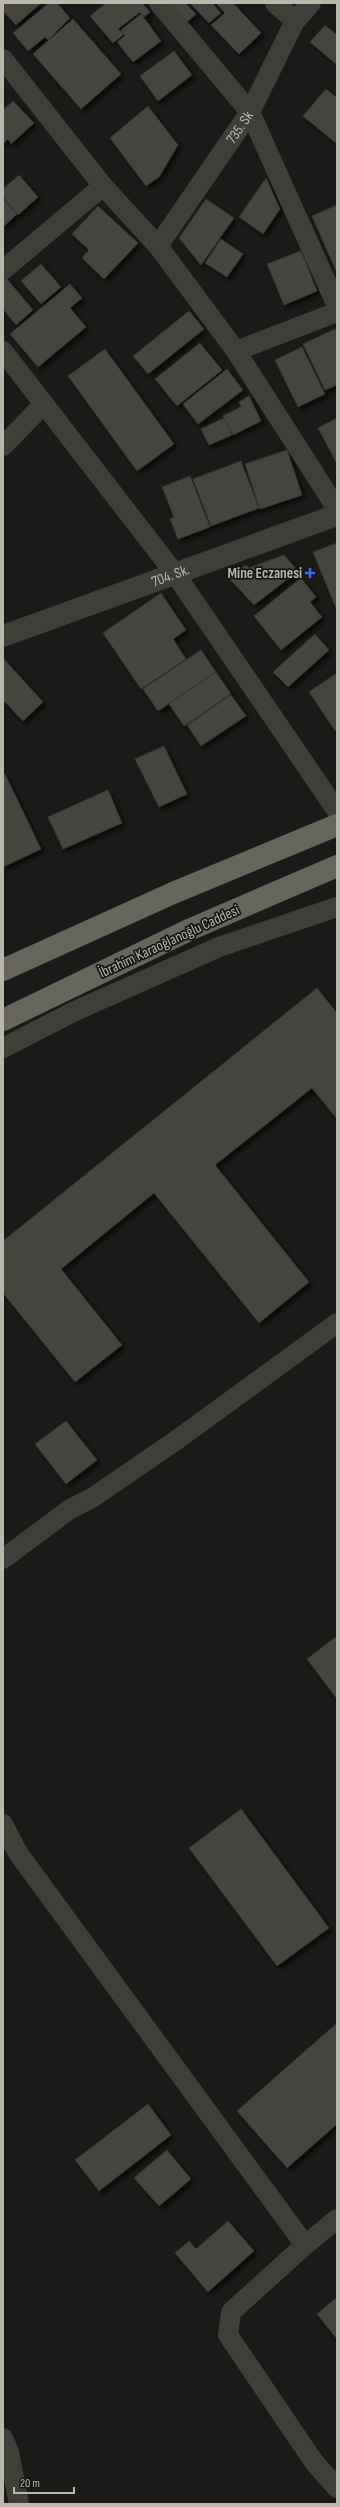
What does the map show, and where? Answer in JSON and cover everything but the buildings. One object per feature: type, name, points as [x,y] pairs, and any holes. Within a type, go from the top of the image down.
[{"type":"highway","points":[[3,970],[173,893],[337,825]]},
{"type":"highway","name":"İbrahim Karaoğlanoğlu Caddesi","points":[[3,1020],[191,929],[337,866]]},
{"type":"street","points":[[159,3],[250,112],[337,306]]},
{"type":"street","points":[[275,3],[294,21]]},
{"type":"street","name":"735. Sk","points":[[158,246],[250,112],[294,21],[311,3]]},
{"type":"street","points":[[3,59],[103,186],[158,246],[236,351],[337,509]]},
{"type":"street","points":[[3,270],[103,186]]},
{"type":"street","points":[[236,351],[337,312]]},
{"type":"street","points":[[3,351],[176,575],[337,811]]},
{"type":"street","points":[[3,446],[44,404]]},
{"type":"street","name":"704. Sk.","points":[[3,636],[176,575],[337,515]]},
{"type":"street","points":[[3,1048],[73,1012],[219,947],[337,907]]},
{"type":"street","points":[[3,1558],[70,1509],[92,1498],[178,1439],[337,1323]]},
{"type":"street","points":[[3,1824],[18,1853],[305,2245]]},
{"type":"street","points":[[337,2219],[305,2245],[231,2312],[228,2335],[314,2462],[337,2488]]},
{"type":"street","points":[[3,2438],[9,2452],[19,2504]]},
{"type":"place","name":"Mine Eczanesi","points":[[310,573]]}]
